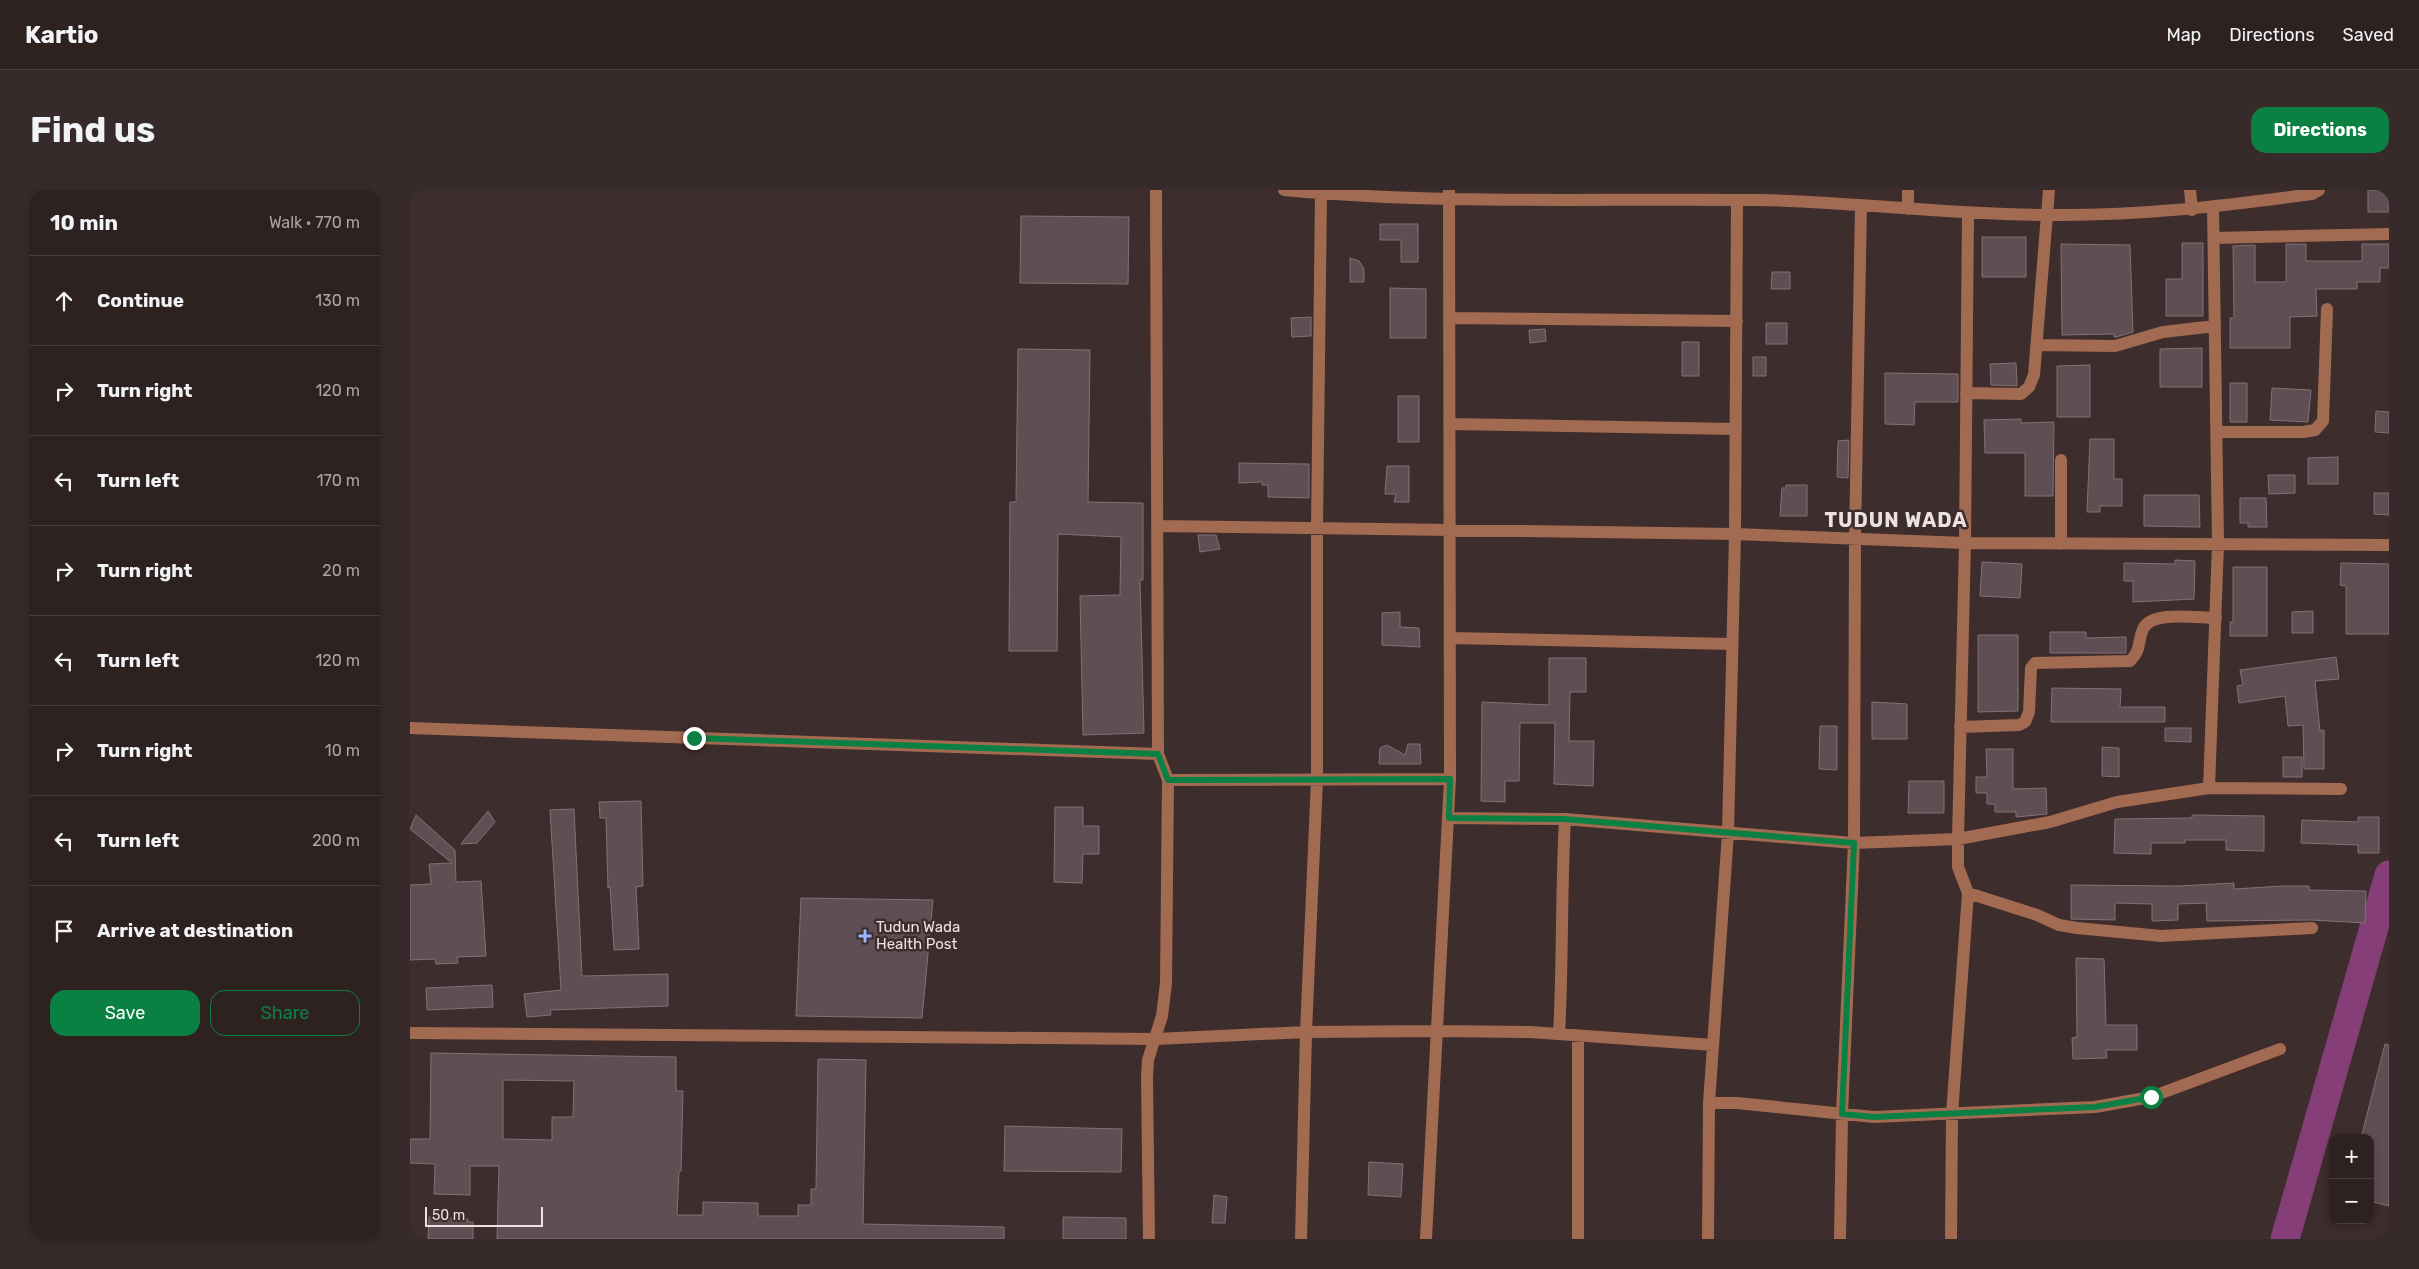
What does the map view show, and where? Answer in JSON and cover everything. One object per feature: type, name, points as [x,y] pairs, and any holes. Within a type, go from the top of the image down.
[{"type":"street","points":[[1149,1239],[1147,1076],[1148,1060],[1156,1039],[1166,984],[1168,780],[1158,754],[1156,190]]},
{"type":"street","points":[[1284,190],[1321,194],[1334,192],[1449,195],[1636,194],[1737,201],[1760,195],[1908,209],[2048,216],[2213,208],[2312,194],[2319,190]]},
{"type":"street","points":[[1908,190],[1908,209]]},
{"type":"street","points":[[1966,393],[2021,394],[2029,387],[2034,375],[2049,190]]},
{"type":"street","points":[[2190,190],[2192,210]]},
{"type":"street","points":[[1301,1239],[1306,1032],[1317,779],[1317,528],[1321,194]]},
{"type":"street","points":[[1426,1239],[1450,779],[1449,195]]},
{"type":"street","points":[[1708,1239],[1709,1103],[1728,834],[1735,534],[1737,201]]},
{"type":"street","points":[[1840,1239],[1842,1114],[1854,843],[1855,538],[1861,205]]},
{"type":"street","points":[[2210,788],[2218,544],[2213,208]]},
{"type":"street","points":[[1951,1239],[1952,1114],[1968,893],[1958,867],[1958,839],[1965,543],[1968,213]]},
{"type":"street","points":[[2214,238],[2389,234]]},
{"type":"street","points":[[2217,432],[2303,432],[2315,430],[2323,421],[2327,309]]},
{"type":"street","points":[[1450,318],[1737,321]]},
{"type":"street","points":[[2037,345],[2115,346],[2163,332],[2215,326]]},
{"type":"street","points":[[1449,424],[1736,429]]},
{"type":"street","points":[[2061,460],[2061,544]]},
{"type":"street","points":[[1157,526],[1735,534],[1965,543],[2389,545]]},
{"type":"street","points":[[1960,727],[2026,722],[2029,712],[2031,668],[2035,663],[2130,661],[2138,653],[2142,632],[2146,623],[2156,617],[2216,618]]},
{"type":"street","points":[[1450,638],[1732,644]]},
{"type":"street","points":[[410,728],[1158,754]]},
{"type":"street","points":[[1168,780],[1450,779]]},
{"type":"street","points":[[1449,818],[1564,819],[1854,843],[1958,839],[2050,822],[2116,802],[2210,788],[2341,789]]},
{"type":"street","points":[[1559,1034],[1563,958],[1561,884],[1564,819]]},
{"type":"street","points":[[1968,893],[2037,915],[2060,925],[2077,928],[2161,936],[2312,928]]},
{"type":"street","points":[[410,1033],[1156,1039],[1306,1032],[1438,1031],[1559,1034],[1713,1045]]},
{"type":"street","points":[[1578,1036],[1578,1239]]},
{"type":"street","points":[[1709,1103],[1736,1103],[1874,1117],[2095,1107],[2151,1097],[2280,1049]]},
{"type":"building","points":[[2368,190],[2389,190],[2389,212],[2368,212]]},
{"type":"building","points":[[1021,216],[1129,217],[1128,284],[1020,283]]},
{"type":"building","points":[[1380,224],[1418,224],[1418,262],[1401,262],[1401,240],[1380,240]]},
{"type":"building","points":[[1982,237],[2026,237],[2026,277],[1982,277]]},
{"type":"building","points":[[2182,243],[2203,243],[2203,316],[2166,316],[2166,279],[2182,279]]},
{"type":"building","points":[[2061,244],[2130,245],[2133,332],[2116,337],[2114,337],[2114,334],[2062,335]]},
{"type":"building","points":[[2286,244],[2306,244],[2306,261],[2362,261],[2362,244],[2389,244],[2389,268],[2380,268],[2380,282],[2357,282],[2357,289],[2316,289],[2317,316],[2290,317],[2290,348],[2230,348],[2230,318],[2234,318],[2233,246],[2255,245],[2255,282],[2286,282]]},
{"type":"building","points":[[1350,258],[1359,261],[1364,269],[1364,282],[1350,282]]},
{"type":"building","points":[[1772,272],[1790,272],[1790,289],[1771,289]]},
{"type":"building","points":[[1390,288],[1426,289],[1426,338],[1390,338]]},
{"type":"building","points":[[1311,317],[1311,336],[1292,337],[1291,318]]},
{"type":"building","points":[[1766,323],[1787,323],[1787,344],[1766,344]]},
{"type":"building","points":[[1545,329],[1546,341],[1530,343],[1529,330]]},
{"type":"building","points":[[1682,342],[1699,342],[1699,376],[1682,376]]},
{"type":"building","points":[[2202,348],[2202,387],[2160,387],[2160,349]]},
{"type":"building","points":[[1018,349],[1090,350],[1088,502],[1143,503],[1143,580],[1140,580],[1144,733],[1083,735],[1080,596],[1120,595],[1121,537],[1058,534],[1057,651],[1009,651],[1010,502],[1016,502]]},
{"type":"building","points":[[1753,357],[1766,357],[1766,376],[1753,376]]},
{"type":"building","points":[[2016,363],[2017,386],[1991,385],[1990,364]]},
{"type":"building","points":[[2090,365],[2090,417],[2057,417],[2057,366]]},
{"type":"building","points":[[1885,373],[1958,374],[1958,402],[1915,402],[1914,425],[1885,424]]},
{"type":"building","points":[[2230,383],[2247,383],[2247,422],[2230,422]]},
{"type":"building","points":[[2272,388],[2311,390],[2308,422],[2270,420]]},
{"type":"building","points":[[1398,396],[1419,396],[1419,442],[1398,442]]},
{"type":"building","points":[[2376,411],[2389,412],[2389,433],[2375,432]]},
{"type":"building","points":[[2021,419],[2021,423],[2054,422],[2053,496],[2025,496],[2025,453],[1985,453],[1984,420]]},
{"type":"building","points":[[2090,439],[2114,439],[2114,479],[2122,479],[2122,506],[2100,506],[2100,512],[2087,512]]},
{"type":"building","points":[[1849,440],[1848,478],[1837,477],[1838,441]]},
{"type":"building","points":[[2338,457],[2338,484],[2308,484],[2308,458]]},
{"type":"building","points":[[1239,463],[1309,464],[1309,498],[1268,497],[1268,485],[1262,485],[1262,482],[1239,483]]},
{"type":"building","points":[[1387,466],[1409,466],[1409,502],[1394,502],[1396,494],[1385,494]]},
{"type":"building","points":[[2268,475],[2295,475],[2295,493],[2269,494]]},
{"type":"building","points":[[1786,485],[1807,485],[1807,516],[1780,516],[1782,488],[1786,488]]},
{"type":"building","points":[[2374,493],[2389,493],[2389,515],[2374,514]]},
{"type":"building","points":[[2144,495],[2199,495],[2200,527],[2144,526]]},
{"type":"building","points":[[2240,498],[2266,498],[2267,527],[2248,527],[2248,523],[2240,523]]},
{"type":"building","points":[[1198,535],[1216,535],[1220,549],[1200,552]]},
{"type":"building","points":[[2175,560],[2195,561],[2194,599],[2133,602],[2133,581],[2124,581],[2124,563],[2175,564]]},
{"type":"building","points":[[1982,562],[2022,564],[2020,598],[1980,596]]},
{"type":"building","points":[[2341,563],[2389,564],[2389,634],[2346,634],[2346,586],[2340,585]]},
{"type":"building","points":[[2233,567],[2267,567],[2267,636],[2230,636],[2230,622],[2233,622]]},
{"type":"building","points":[[2313,611],[2313,633],[2292,633],[2292,612]]},
{"type":"building","points":[[1400,612],[1400,627],[1419,628],[1420,647],[1382,645],[1382,613]]},
{"type":"building","points":[[2050,632],[2086,632],[2086,638],[2126,637],[2126,653],[2050,653]]},
{"type":"building","points":[[1978,635],[2018,635],[2018,711],[1978,712]]},
{"type":"building","points":[[2336,657],[2339,679],[2315,681],[2320,731],[2324,730],[2324,769],[2304,769],[2303,725],[2288,726],[2285,696],[2239,703],[2237,686],[2243,685],[2240,670]]},
{"type":"building","points":[[1549,658],[1586,658],[1586,692],[1570,692],[1569,741],[1594,741],[1593,786],[1554,784],[1555,723],[1520,723],[1519,781],[1505,781],[1505,802],[1481,801],[1482,702],[1549,705]]},
{"type":"building","points":[[2052,688],[2121,689],[2120,707],[2165,707],[2165,722],[2051,722]]},
{"type":"building","points":[[1872,702],[1907,704],[1907,739],[1872,739]]},
{"type":"building","points":[[1820,726],[1837,726],[1837,770],[1819,769]]},
{"type":"building","points":[[2165,728],[2191,728],[2191,742],[2165,741]]},
{"type":"building","points":[[1408,744],[1420,744],[1421,764],[1379,764],[1380,748],[1387,745],[1405,755]]},
{"type":"building","points":[[2102,747],[2119,748],[2119,777],[2102,776]]},
{"type":"building","points":[[1986,749],[2013,749],[2013,789],[2046,788],[2047,814],[2016,817],[2016,812],[1995,812],[1995,804],[1987,804],[1987,793],[1976,793],[1976,777],[1987,777]]},
{"type":"building","points":[[2283,757],[2302,757],[2302,777],[2283,777]]},
{"type":"building","points":[[1909,781],[1944,781],[1944,813],[1908,813]]},
{"type":"building","points":[[641,801],[643,886],[636,887],[639,949],[614,950],[610,887],[608,888],[606,818],[600,818],[599,802]]},
{"type":"building","points":[[1055,807],[1083,807],[1083,826],[1099,826],[1099,854],[1083,854],[1082,883],[1054,882]]},
{"type":"building","points":[[574,809],[582,976],[668,974],[668,1006],[550,1010],[551,1015],[527,1017],[524,994],[561,990],[550,810]]},
{"type":"building","points":[[488,811],[495,822],[477,843],[461,844]]},
{"type":"building","points":[[416,815],[455,850],[456,882],[481,881],[486,956],[457,957],[458,963],[436,964],[435,959],[410,960],[410,885],[431,884],[429,864],[452,863],[410,829]]},
{"type":"building","points":[[2192,815],[2264,816],[2264,851],[2226,850],[2226,840],[2185,840],[2185,843],[2151,843],[2151,854],[2114,853],[2115,819],[2192,818]]},
{"type":"building","points":[[2358,817],[2379,817],[2379,853],[2358,853],[2358,845],[2301,843],[2302,820],[2358,822]]},
{"type":"building","points":[[2234,883],[2234,889],[2309,886],[2309,890],[2366,891],[2365,923],[2312,920],[2207,921],[2206,903],[2178,904],[2178,920],[2152,921],[2152,904],[2115,903],[2115,920],[2071,919],[2071,885],[2178,886]]},
{"type":"building","name":"Tudun Wada Health Post","points":[[801,898],[933,900],[922,1018],[796,1016]]},
{"type":"building","points":[[2076,958],[2104,959],[2106,1025],[2137,1025],[2137,1050],[2106,1050],[2107,1058],[2073,1059],[2072,1038],[2077,1037]]},
{"type":"building","points":[[492,985],[493,1007],[427,1010],[426,988]]},
{"type":"building","points":[[2385,1044],[2389,1045],[2389,1206],[2374,1202],[2374,1134],[2362,1134]]},
{"type":"building","points":[[431,1053],[676,1057],[676,1091],[683,1091],[681,1171],[679,1171],[677,1215],[703,1215],[703,1202],[758,1203],[758,1216],[798,1216],[798,1205],[811,1205],[811,1189],[816,1189],[818,1059],[866,1060],[863,1224],[1004,1227],[1004,1239],[497,1239],[499,1166],[470,1166],[470,1195],[434,1194],[435,1164],[410,1163],[410,1139],[430,1139]],"holes":[[[503,1080],[574,1081],[573,1117],[552,1117],[552,1140],[503,1139]]]},
{"type":"building","points":[[1005,1126],[1122,1129],[1121,1172],[1004,1171]]},
{"type":"building","points":[[1369,1162],[1403,1164],[1401,1197],[1368,1195]]},
{"type":"building","points":[[1214,1195],[1227,1197],[1225,1223],[1212,1223]]},
{"type":"building","points":[[429,1217],[468,1219],[468,1222],[473,1222],[473,1239],[428,1239]]},
{"type":"building","points":[[1063,1217],[1126,1218],[1126,1239],[1063,1239]]},
{"type":"waterway","points":[[2285,1239],[2389,875]]},
{"type":"place","name":"Tudun Wada Health Post","points":[[865,936]]},
{"type":"district","name":"TUDUN WADA","points":[[1896,520]]},
{"type":"route","points":[[694,738],[1158,754],[1168,780],[1450,779],[1449,818],[1564,819],[1854,843],[1842,1114],[1874,1117],[2095,1107],[2151,1097]]}]
